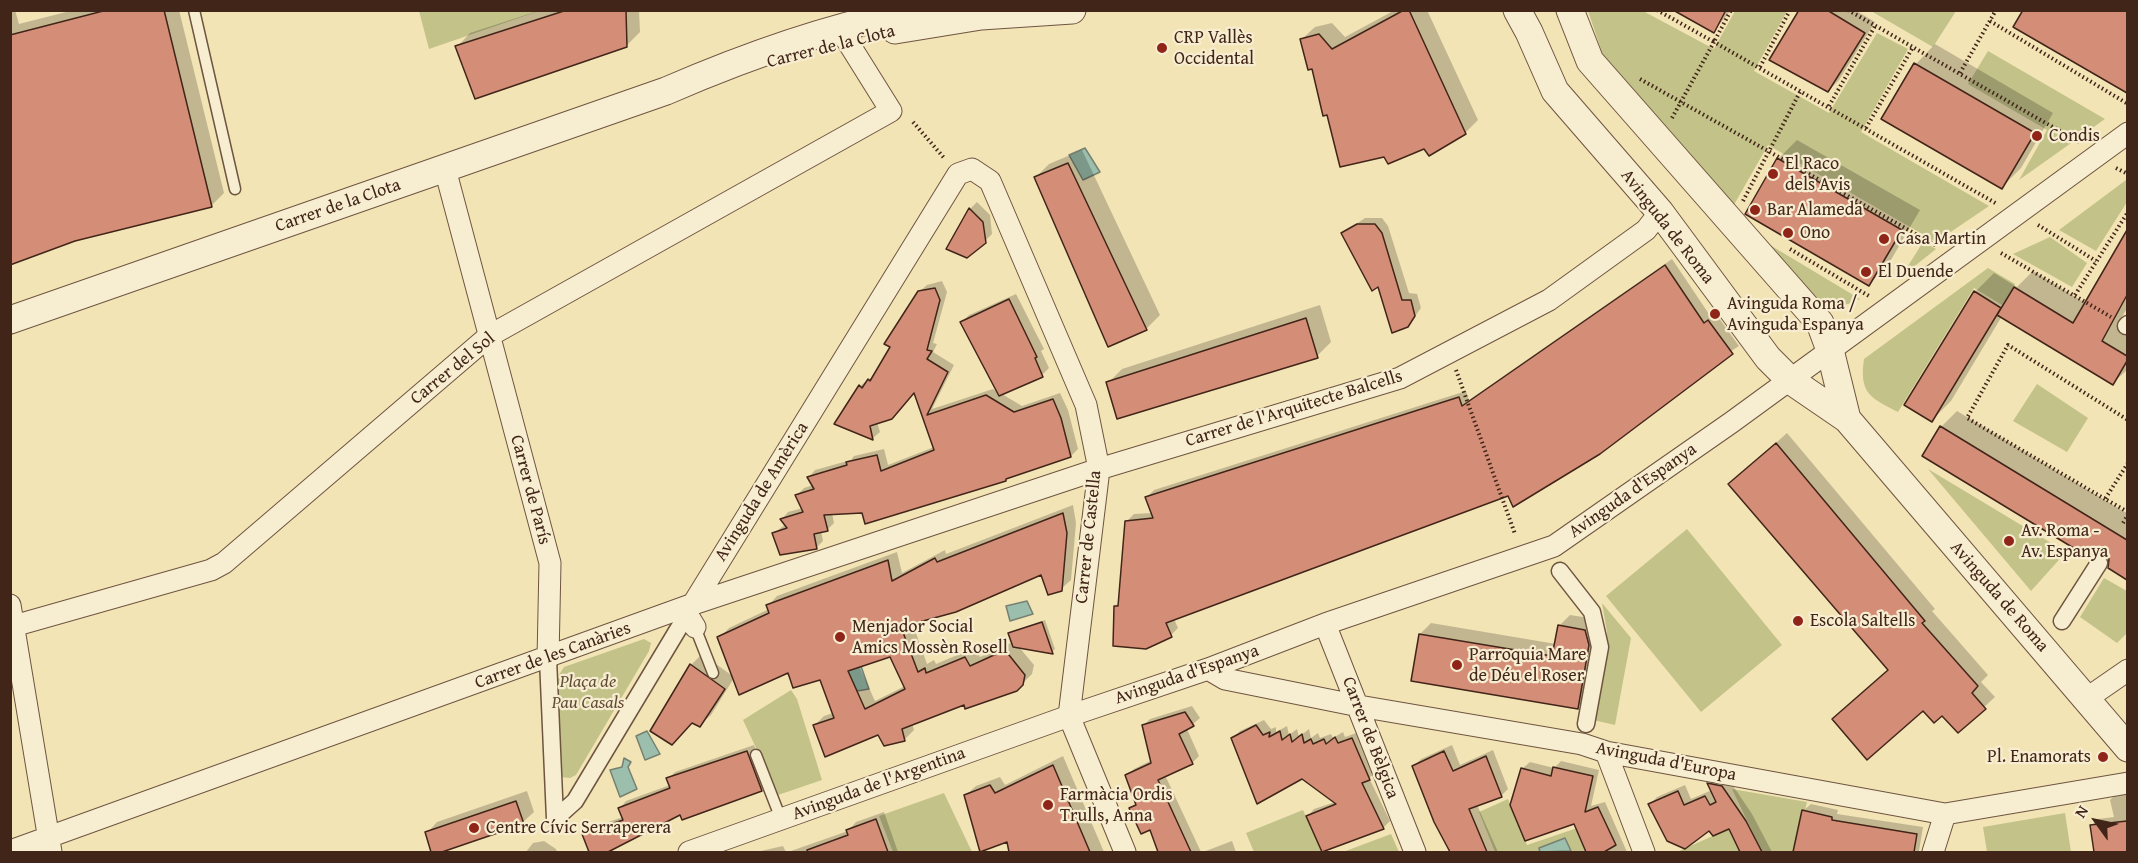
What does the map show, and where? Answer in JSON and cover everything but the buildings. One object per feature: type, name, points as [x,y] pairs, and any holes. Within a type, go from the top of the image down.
[{"type":"street","name":"Carrer de la Clota","points":[[10,320],[666,91],[760,53],[822,33],[919,10]]},
{"type":"street","name":"Carrer de la Clota","points":[[666,91],[720,79],[846,39],[981,16],[1072,10]]},
{"type":"street","name":"Avinguda de Roma","points":[[1517,10],[1555,92],[1660,212],[1733,312],[1790,380],[1847,419],[2127,748]]},
{"type":"street","name":"Avinguda de Roma","points":[[1570,10],[1590,62],[1820,323],[1830,350],[1847,419]]},
{"type":"street","name":"Carrer del Sol","points":[[13,627],[211,570],[224,563],[489,336],[891,111],[846,39]]},
{"type":"street","name":"Avinguda d'Espanya","points":[[1070,716],[1208,669],[1325,624],[1554,546],[1790,380],[2127,133]]},
{"type":"street","name":"Carrer de París","points":[[445,169],[550,563],[548,659],[555,819]]},
{"type":"street","name":"Carrer de Castella","points":[[972,169],[990,180],[1086,405],[1099,469],[1070,716],[1125,852]]},
{"type":"street","name":"Avinguda de Amèrica","points":[[555,819],[575,801],[692,615],[958,174],[972,169]]},
{"type":"street","name":"Carrer de l'Arquitecte Balcells","points":[[1099,469],[1400,378],[1549,300],[1646,230],[1660,212]]},
{"type":"street","name":"Carrer de les Canàries","points":[[10,851],[50,845],[548,659],[692,615],[1099,469]]},
{"type":"street","points":[[2062,621],[2099,563]]},
{"type":"street","points":[[1560,571],[1593,612],[1600,647],[1586,724]]},
{"type":"street","points":[[10,604],[50,845]]},
{"type":"street","name":"Carrer de Bèlgica","points":[[1325,624],[1415,852]]},
{"type":"street","name":"Avinguda d'Europa","points":[[1208,669],[1225,679],[1359,706],[1582,744],[1606,752],[1945,814],[2127,783]]},
{"type":"street","points":[[2086,699],[2127,670]]},
{"type":"street","name":"Avinguda de l'Argentina","points":[[689,852],[1070,716]]},
{"type":"street","points":[[1606,752],[1644,852]]},
{"type":"street","points":[[1933,852],[1945,814]]},
{"type":"lane","points":[[194,10],[235,189]]},
{"type":"lane","points":[[692,615],[713,673]]},
{"type":"lane","points":[[756,755],[781,819]]},
{"type":"path","points":[[1657,10],[1801,90],[2000,206]]},
{"type":"path","points":[[1667,128],[1731,10]]},
{"type":"path","points":[[1760,68],[1790,10]]},
{"type":"path","points":[[1848,10],[2085,145]]},
{"type":"path","points":[[1960,73],[1977,47],[1996,10]]},
{"type":"path","points":[[1990,21],[2127,104]]},
{"type":"path","points":[[1829,106],[1875,26]]},
{"type":"path","points":[[1866,128],[1913,47]]},
{"type":"path","points":[[1639,78],[1943,250]]},
{"type":"path","points":[[1739,208],[1801,90]]},
{"type":"path","points":[[913,122],[947,162]]},
{"type":"path","points":[[2116,168],[2127,174]]},
{"type":"path","points":[[2075,295],[2127,212]]},
{"type":"path","points":[[2038,224],[2096,261]]},
{"type":"path","points":[[1784,246],[1875,299]]},
{"type":"path","points":[[2000,252],[2127,325]]},
{"type":"path","points":[[2123,523],[2127,514],[2105,499],[1967,418],[2008,345],[2127,420]]},
{"type":"path","points":[[1454,364],[1515,534]]},
{"type":"path","points":[[2105,499],[2127,463]]},
{"type":"green space","points":[[419,10],[539,11],[429,49]]},
{"type":"green space","points":[[1588,11],[1643,11],[1714,49],[1735,11],[1787,11],[1754,71],[1829,113],[1877,33],[1908,49],[1861,132],[1989,206],[1936,242],[1768,145],[1731,210],[1607,67]]},
{"type":"green space","points":[[1871,11],[1956,11],[1933,47]]},
{"type":"green space","points":[[1988,51],[2105,119],[2019,180],[2047,130],[1968,84]]},
{"type":"green space","points":[[2126,180],[2127,202],[2096,251],[2059,230]]},
{"type":"green space","points":[[2050,237],[2087,263],[2072,287],[2013,254]]},
{"type":"green space","points":[[1923,242],[1936,249],[1901,277]]},
{"type":"green space","points":[[1770,245],[1860,299],[1842,305],[1819,300],[1791,275]]},
{"type":"green space","points":[[1988,268],[2015,284],[2002,305],[1974,288],[1898,412],[1874,398],[1865,387],[1863,380],[1864,359]]},
{"type":"green space","points":[[2037,384],[2088,418],[2067,452],[2013,421]]},
{"type":"green space","points":[[1928,469],[2066,552],[2031,591]]},
{"type":"green space","points":[[1687,529],[1782,645],[1701,712],[1606,596]]},
{"type":"green space","points":[[2104,578],[2127,591],[2127,633],[2117,643],[2080,617]]},
{"type":"green space","points":[[1602,603],[1631,638],[1615,725],[1589,719],[1607,632]]},
{"type":"green space","name":"Plaça de Pau Casals","points":[[644,639],[651,643],[649,651],[576,775],[570,778],[561,777],[557,678],[564,667]]},
{"type":"green space","points":[[791,690],[797,699],[822,780],[778,795],[743,720]]},
{"type":"green space","points":[[1732,789],[1807,802],[1794,852],[1762,852]]},
{"type":"green space","points":[[944,793],[972,852],[893,852],[879,816]]},
{"type":"green space","points":[[1508,799],[1527,845],[1604,819],[1608,829],[1580,838],[1586,852],[1539,848],[1540,852],[1495,852],[1479,812]]},
{"type":"green space","points":[[1303,810],[1322,852],[1254,852],[1246,833]]},
{"type":"green space","points":[[2065,813],[2071,852],[1987,852],[1983,827]]},
{"type":"green space","points":[[1746,821],[1734,838],[1740,852],[1677,852]]},
{"type":"green space","points":[[1391,834],[1399,852],[1343,852]]},
{"type":"shaded area","points":[[1085,148],[1100,172],[1083,180],[1069,155]]},
{"type":"shaded area","points":[[1027,601],[1033,614],[1010,621],[1006,606]]},
{"type":"shaded area","points":[[861,666],[869,689],[857,691],[847,671]]},
{"type":"shaded area","points":[[647,731],[660,754],[645,760],[636,736]]},
{"type":"shaded area","points":[[624,758],[631,762],[628,767],[637,789],[620,797],[610,770],[622,767]]},
{"type":"shaded area","points":[[1565,838],[1571,851],[1540,852],[1539,848]]},
{"type":"place","name":"CRP Vallès Occidental","points":[[1162,48]]},
{"type":"place","name":"Condis","points":[[2037,136]]},
{"type":"place","name":"El Raco dels Avis","points":[[1773,174]]},
{"type":"place","name":"Bar Alameda","points":[[1755,210]]},
{"type":"place","name":"Ono","points":[[1788,233]]},
{"type":"place","name":"Casa Martin","points":[[1884,239]]},
{"type":"place","name":"El Duende","points":[[1866,272]]},
{"type":"place","name":"Avinguda Roma / Avinguda Espanya","points":[[1715,314]]},
{"type":"place","name":"Av. Roma - Av. Espanya","points":[[2009,541]]},
{"type":"place","name":"Escola Saltells","points":[[1798,621]]},
{"type":"place","name":"Menjador Social Amics Mossèn Rosell","points":[[840,637]]},
{"type":"place","name":"Parroquia Mare de Déu el Roser","points":[[1457,665]]},
{"type":"place","name":"Pl. Enamorats","points":[[2103,757]]},
{"type":"place","name":"Farmàcia Ordis Trulls, Anna","points":[[1048,805]]},
{"type":"place","name":"Centre Cívic Serraperera","points":[[474,828]]}]
